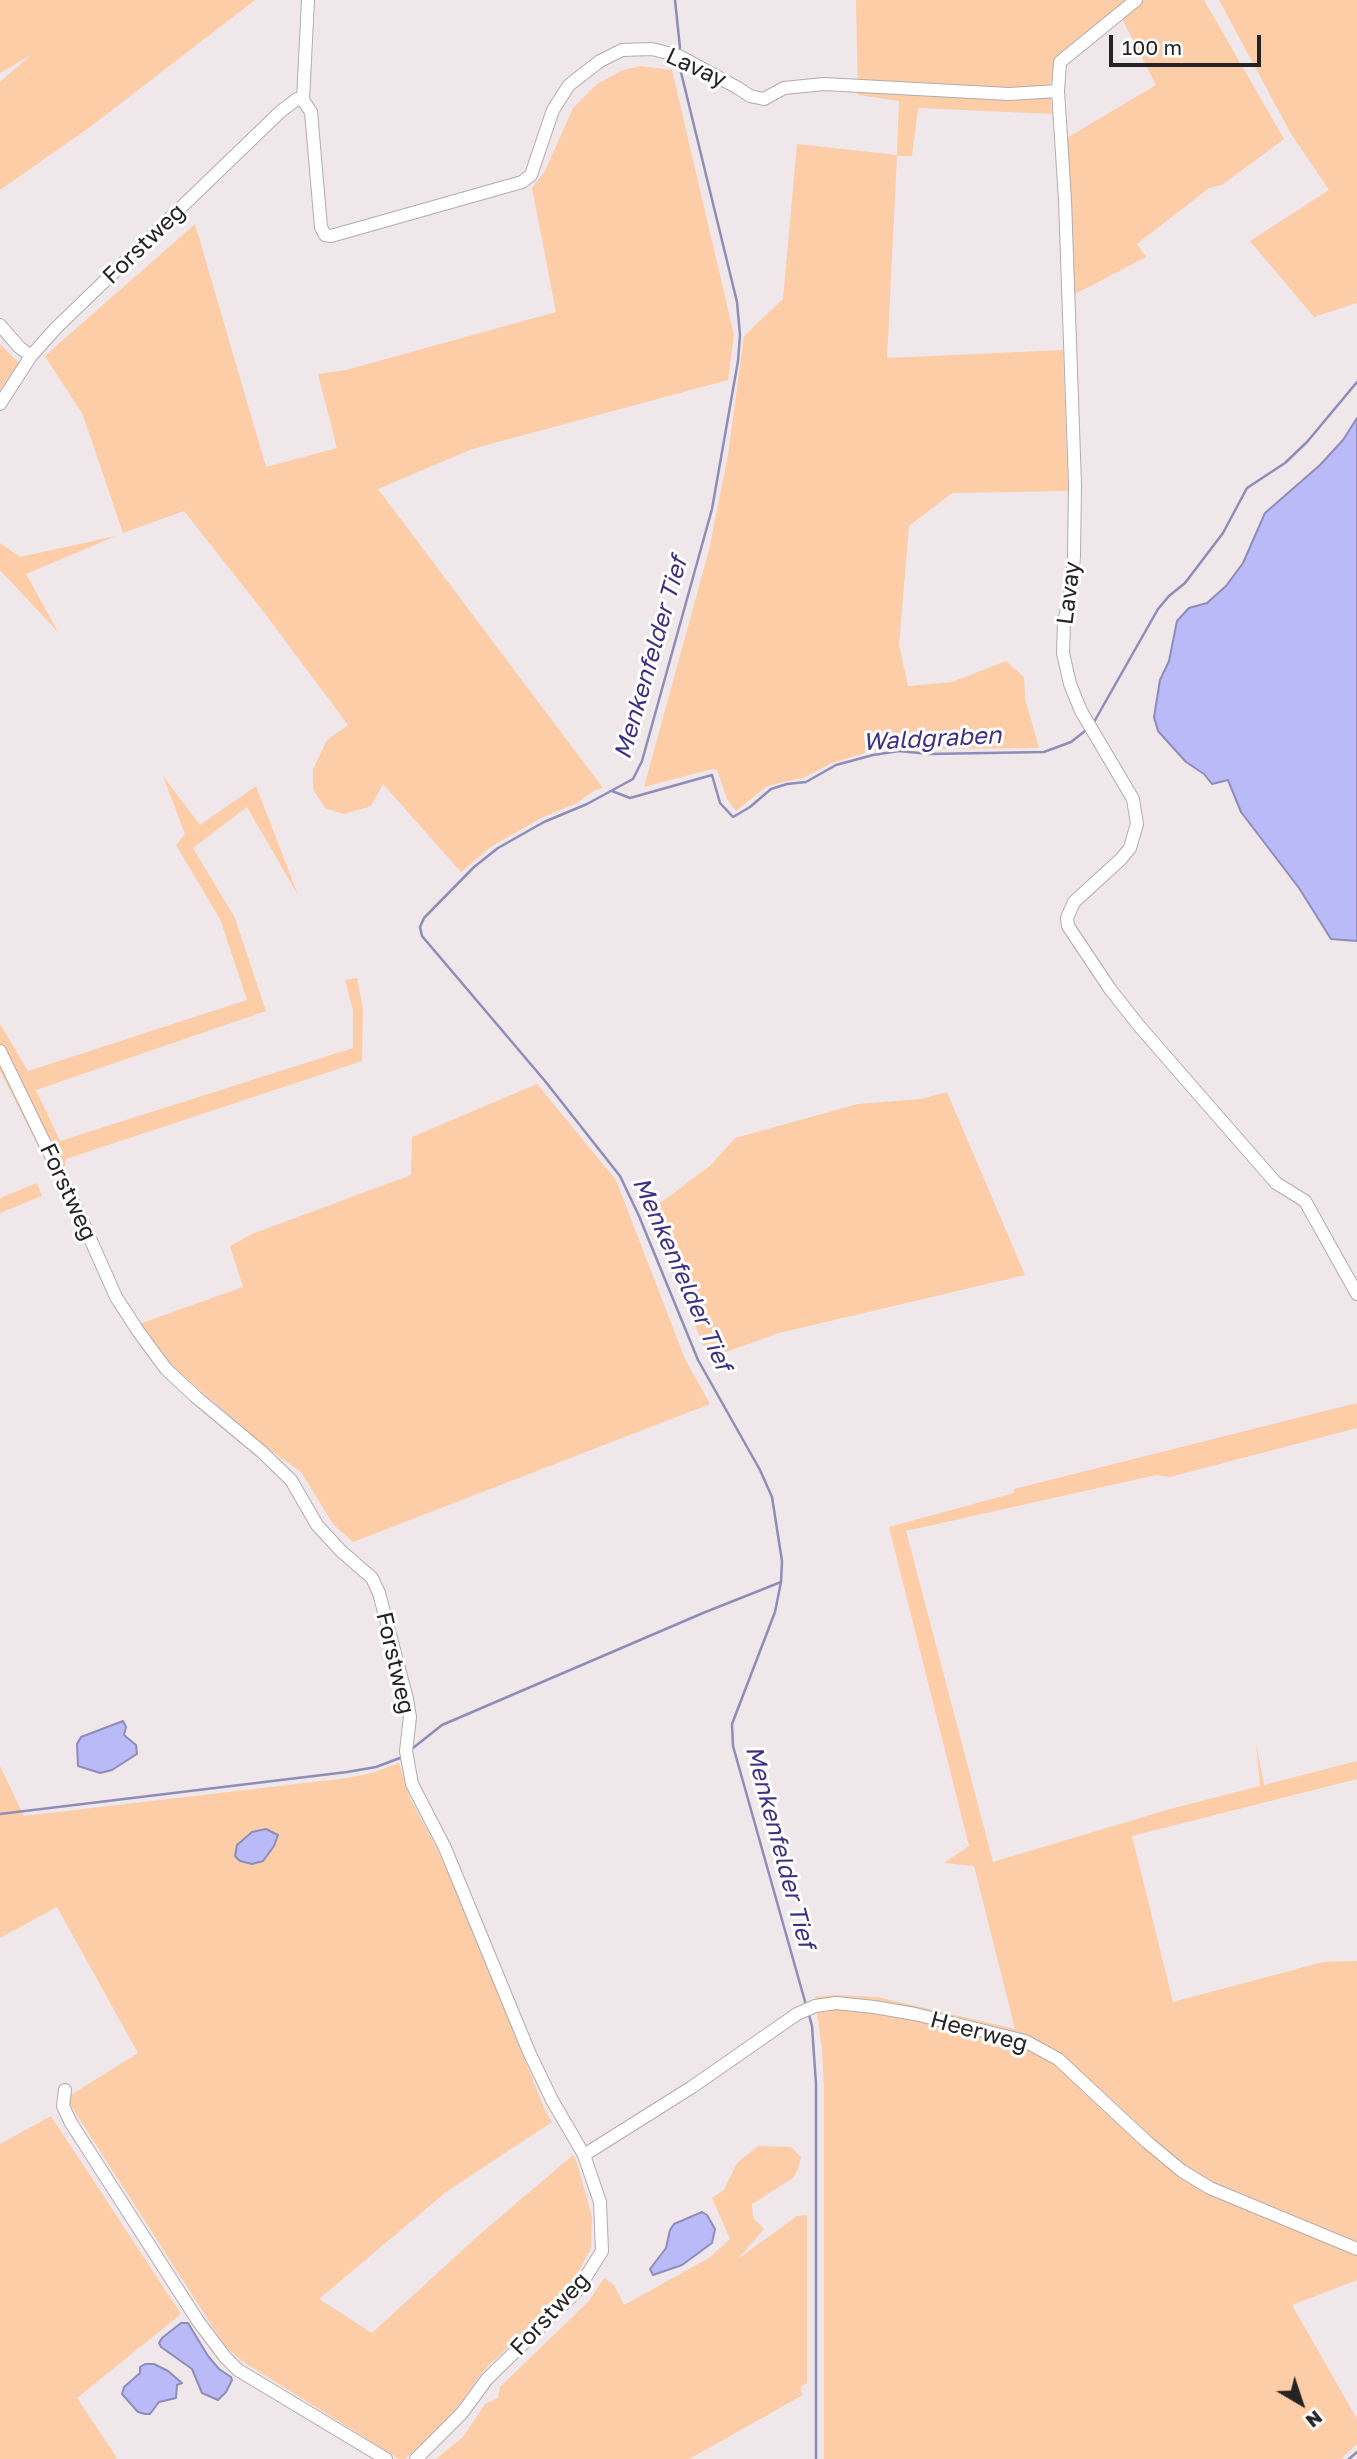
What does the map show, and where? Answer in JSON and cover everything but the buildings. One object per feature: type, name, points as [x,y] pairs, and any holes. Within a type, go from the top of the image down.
[{"type":"street","points":[[303,100],[308,0]]},
{"type":"street","name":"Lavay","points":[[1136,0],[1060,62],[1058,91],[1065,200],[1075,485],[1074,556],[1071,590],[1063,622],[1063,653],[1070,684],[1081,711],[1133,799],[1137,824],[1130,848],[1111,870],[1074,902],[1067,918],[1068,926],[1079,946],[1140,1027],[1276,1183],[1305,1201],[1357,1294]]},
{"type":"street","name":"Lavay","points":[[303,100],[311,112],[321,227],[325,235],[331,236],[522,182],[531,175],[553,110],[569,85],[600,61],[622,50],[652,49],[679,56],[750,96],[764,99],[784,88],[824,84],[1009,94],[1058,91]]},
{"type":"street","name":"Forstweg","points":[[0,404],[31,356],[65,320],[280,112],[292,101],[303,100]]},
{"type":"street","points":[[0,325],[19,347],[31,356]]},
{"type":"street","name":"Forstweg","points":[[0,1051],[116,1297],[138,1331],[166,1368],[196,1397],[262,1451],[291,1480],[317,1525],[372,1578],[379,1593],[407,1699],[410,1717],[406,1751],[412,1784],[445,1848],[529,2052],[552,2100],[584,2155],[600,2203],[602,2251],[589,2274],[561,2308],[487,2379],[449,2428],[416,2459]]},
{"type":"street","name":"Heerweg","points":[[584,2155],[692,2087],[797,2014],[815,2006],[836,2003],[874,2007],[915,2014],[1025,2041],[1058,2059],[1182,2171],[1210,2188],[1357,2249]]},
{"type":"street","points":[[65,2090],[63,2106],[71,2123],[198,2321],[225,2357],[238,2370],[386,2459]]},
{"type":"shaded area","points":[[0,0],[255,0],[90,127],[0,190],[0,82],[31,55],[0,73]]},
{"type":"shaded area","points":[[856,0],[1204,0],[1284,139],[1222,185],[1209,188],[1137,244],[1146,257],[1075,294],[1065,139],[1156,85],[1121,17],[1059,63],[1050,83],[1052,114],[918,108],[912,156],[897,156],[887,358],[1063,350],[1068,491],[952,493],[909,526],[899,645],[908,686],[952,682],[1006,661],[1024,677],[1025,698],[1039,748],[904,747],[871,751],[832,763],[805,777],[767,786],[736,811],[727,799],[717,770],[712,769],[644,787],[709,550],[728,455],[744,336],[783,299],[797,144],[897,155],[899,101],[858,95]]},
{"type":"shaded area","points":[[1219,0],[1357,0],[1357,303],[1314,317],[1250,241],[1329,190],[1290,132]]},
{"type":"shaded area","points":[[641,66],[672,70],[734,335],[728,380],[472,449],[378,489],[603,788],[595,790],[577,803],[541,818],[492,846],[461,872],[383,784],[371,806],[344,814],[325,808],[313,789],[313,769],[327,740],[348,725],[184,511],[123,533],[83,415],[45,356],[195,224],[266,467],[337,448],[318,374],[346,370],[556,312],[532,188],[545,171],[573,108],[597,84],[623,70]]},
{"type":"shaded area","points":[[0,344],[19,363],[0,390]]},
{"type":"shaded area","points":[[116,536],[26,574],[58,632],[0,570],[0,543],[20,557]]},
{"type":"shaded area","points":[[163,776],[200,825],[256,786],[298,895],[247,807],[193,848],[235,918],[266,1011],[36,1090],[60,1141],[353,1048],[353,1010],[345,980],[357,978],[363,1009],[362,1061],[66,1159],[60,1189],[0,1071],[0,1024],[28,1071],[247,1000],[220,919],[176,845],[185,834]]},
{"type":"shaded area","points":[[537,1084],[616,1180],[685,1359],[710,1404],[353,1542],[333,1524],[301,1472],[266,1447],[171,1365],[139,1324],[243,1287],[230,1246],[252,1234],[411,1175],[412,1137]]},
{"type":"shaded area","points":[[947,1092],[1025,1275],[779,1333],[709,1358],[647,1213],[711,1165],[735,1138],[858,1104],[921,1099]]},
{"type":"shaded area","points":[[37,1183],[42,1196],[0,1213],[0,1198]]},
{"type":"shaded area","points":[[1357,1403],[1357,1428],[1170,1477],[1156,1475],[906,1531],[993,1862],[1170,1809],[1260,1786],[1256,1743],[1264,1785],[1357,1761],[1357,1779],[1132,1836],[1173,2002],[1323,1962],[1357,1961],[1357,2280],[1292,2305],[1357,2419],[1357,2444],[1341,2459],[824,2459],[824,2090],[815,1997],[877,1997],[1015,2029],[974,1866],[944,1863],[969,1846],[889,1527],[1014,1493],[1014,1489]]},
{"type":"shaded area","points":[[399,1763],[409,1796],[437,1849],[467,1916],[552,2122],[446,2192],[319,2299],[372,2333],[479,2235],[573,2155],[592,2217],[591,2248],[571,2286],[484,2370],[447,2422],[405,2459],[399,2459],[242,2361],[225,2346],[66,2098],[138,2053],[57,1907],[0,1938],[0,1766],[24,1816],[347,1778],[372,1773]]},
{"type":"shaded area","points":[[51,2116],[181,2314],[77,2398],[117,2458],[115,2459],[0,2459],[0,2144]]},
{"type":"shaded area","points":[[758,2146],[791,2147],[801,2157],[793,2178],[752,2204],[753,2218],[764,2229],[738,2259],[797,2216],[807,2215],[807,2383],[800,2387],[803,2395],[689,2459],[436,2459],[463,2437],[485,2404],[498,2398],[500,2387],[589,2301],[604,2278],[614,2285],[624,2305],[709,2258],[730,2239],[712,2198],[724,2190],[737,2163]]},
{"type":"water","points":[[1357,418],[1357,941],[1331,939],[1299,888],[1241,812],[1228,780],[1212,784],[1204,774],[1186,762],[1158,731],[1154,717],[1160,680],[1169,661],[1177,621],[1189,608],[1207,603],[1226,586],[1243,563],[1265,513],[1320,465],[1343,440]]},
{"type":"water","points":[[123,1721],[126,1727],[124,1735],[136,1745],[137,1754],[112,1770],[100,1773],[78,1766],[77,1744],[81,1737]]},
{"type":"water","points":[[266,1829],[278,1835],[263,1861],[252,1864],[240,1861],[235,1856],[237,1845],[252,1832]]},
{"type":"water","points":[[702,2212],[707,2215],[715,2229],[712,2243],[682,2265],[653,2275],[650,2269],[666,2248],[674,2224]]},
{"type":"water","points":[[181,2323],[188,2323],[208,2356],[219,2369],[231,2377],[226,2392],[218,2400],[202,2393],[192,2369],[159,2343]]},
{"type":"water","points":[[154,2364],[168,2371],[182,2383],[177,2385],[176,2398],[159,2402],[150,2414],[138,2412],[122,2394],[124,2387],[140,2373],[140,2367]]},
{"type":"waterway","points":[[675,0],[680,48]]},
{"type":"waterway","name":"Menkenfelder Tief","points":[[679,64],[737,302],[740,335],[738,361],[712,509],[642,761],[633,779],[587,804],[544,822],[498,848],[474,867],[424,918],[420,927],[422,936],[545,1081],[620,1176],[698,1360],[760,1470],[772,1497],[782,1561],[781,1582],[775,1612],[732,1724],[733,1746],[806,2005]]},
{"type":"waterway","name":"Waldgraben","points":[[1094,722],[1158,609],[1185,583],[1223,533],[1247,488],[1285,463],[1307,442],[1357,382]]},
{"type":"waterway","name":"Waldgraben","points":[[612,791],[630,798],[712,775],[720,803],[733,817],[771,789],[806,782],[836,765],[873,755],[899,751],[929,754],[1044,752],[1071,742],[1085,731]]},
{"type":"waterway","points":[[413,1748],[442,1725],[781,1582]]},
{"type":"waterway","points":[[0,1814],[347,1772],[376,1767],[400,1758]]},
{"type":"waterway","name":"Menkenfelder Tief","points":[[809,2015],[816,2084],[816,2459]]},
{"type":"waterway","points":[[1349,2459],[1357,2452]]}]
